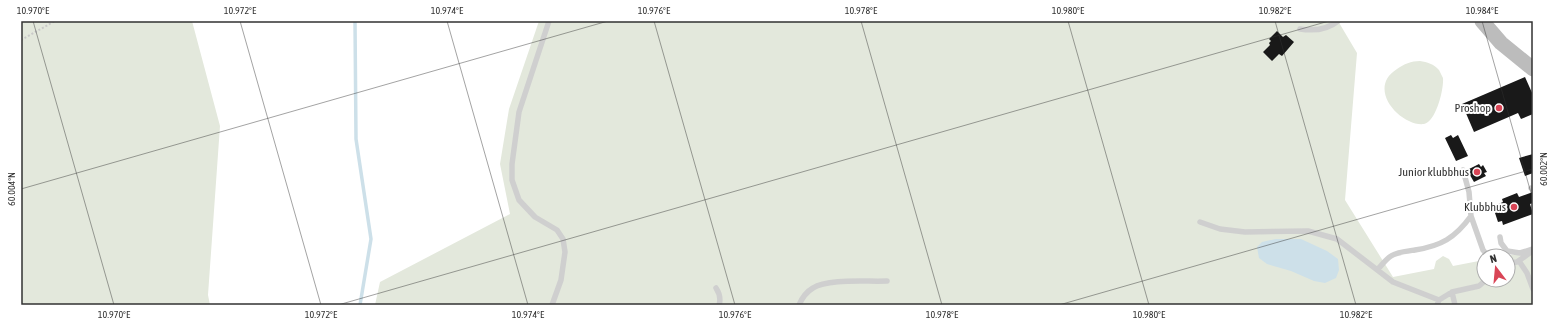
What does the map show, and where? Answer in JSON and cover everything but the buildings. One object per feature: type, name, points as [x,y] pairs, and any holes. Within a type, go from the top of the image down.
[{"type":"street","points":[[1482,21],[1501,43],[1533,69]]},
{"type":"lane","points":[[549,21],[519,112],[512,164],[512,180],[519,200],[535,217],[556,230],[563,239],[565,252],[561,280],[552,305]]},
{"type":"lane","points":[[1300,29],[1317,30],[1333,25],[1338,21]]},
{"type":"lane","points":[[1463,170],[1469,192],[1471,216],[1482,248]]},
{"type":"lane","points":[[1378,269],[1391,256],[1408,251],[1432,248],[1451,238],[1463,227],[1471,216]]},
{"type":"lane","points":[[1200,222],[1220,229],[1245,232],[1308,232],[1337,239],[1393,282],[1438,303],[1452,292],[1476,287]]},
{"type":"lane","points":[[1500,237],[1501,243],[1507,251],[1520,253],[1533,250]]},
{"type":"lane","points":[[1516,262],[1519,261],[1533,250]]},
{"type":"lane","points":[[1519,261],[1527,273],[1533,289]]},
{"type":"lane","points":[[799,305],[807,292],[820,285],[836,282],[887,281]]},
{"type":"lane","points":[[716,288],[719,293],[720,300],[718,305]]},
{"type":"lane","points":[[1452,292],[1455,305]]},
{"type":"path","points":[[21,40],[55,21]]},
{"type":"shaded area","points":[[21,21],[192,21],[220,126],[208,295],[210,305],[21,305]]},
{"type":"shaded area","points":[[539,21],[1338,21],[1357,53],[1345,200],[1393,277],[1434,269],[1436,261],[1443,256],[1449,259],[1453,266],[1476,262],[1476,288],[1516,288],[1516,254],[1533,251],[1533,305],[375,305],[380,282],[510,214],[500,164],[509,109]]},
{"type":"shaded area","points":[[1420,61],[1435,66],[1443,78],[1441,97],[1436,111],[1432,118],[1424,124],[1415,123],[1397,113],[1390,105],[1386,96],[1385,86],[1388,77],[1397,69],[1408,63]]},
{"type":"shaded area","points":[[1276,239],[1301,239],[1327,251],[1338,259],[1339,270],[1336,278],[1325,283],[1314,281],[1291,271],[1267,264],[1259,258],[1257,247],[1262,242]]},
{"type":"waterway","points":[[355,21],[356,139],[371,239],[360,305]]},
{"type":"place","name":"Proshop","points":[[1499,108]]},
{"type":"place","name":"Junior klubbhus","points":[[1477,172]]},
{"type":"place","name":"Klubbhus","points":[[1514,207]]}]
